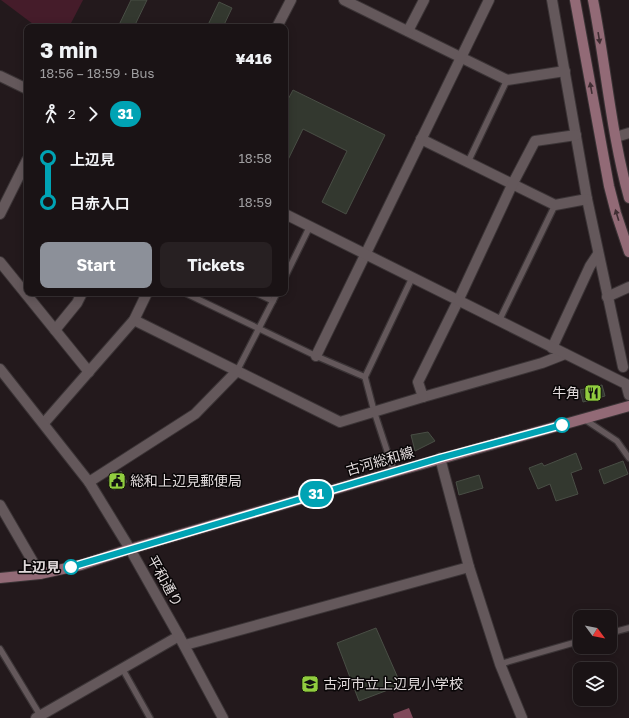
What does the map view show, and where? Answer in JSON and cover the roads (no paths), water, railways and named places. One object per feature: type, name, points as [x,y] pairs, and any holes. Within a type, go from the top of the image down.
[{"type":"main road","points":[[575,0],[609,186],[629,252]]},
{"type":"main road","points":[[593,0],[616,137],[629,198]]},
{"type":"main road","name":"古河総和線","points":[[0,578],[40,574],[80,565],[440,458],[629,406]]},
{"type":"street","points":[[279,24],[291,0]]},
{"type":"street","points":[[344,0],[358,3],[408,32],[507,80],[565,71]]},
{"type":"street","points":[[408,32],[424,0]]},
{"type":"street","points":[[316,356],[489,0]]},
{"type":"street","points":[[552,0],[587,199],[622,367]]},
{"type":"street","points":[[0,76],[24,88]]},
{"type":"street","points":[[616,137],[629,133]]},
{"type":"street","points":[[423,397],[418,382],[458,301],[512,185],[535,141],[576,134]]},
{"type":"street","points":[[421,140],[512,185],[555,204],[587,199]]},
{"type":"street","points":[[0,214],[24,166]]},
{"type":"street","points":[[288,215],[626,384],[629,394]]},
{"type":"street","points":[[552,348],[590,266],[598,254]]},
{"type":"street","points":[[0,262],[24,286]]},
{"type":"street","points":[[607,297],[629,287]]},
{"type":"street","points":[[31,296],[55,330],[89,372]]},
{"type":"street","points":[[55,330],[77,303],[80,296]]},
{"type":"street","points":[[44,423],[134,320],[146,296]]},
{"type":"street","points":[[134,320],[340,422],[542,363],[565,354]]},
{"type":"street","points":[[89,482],[194,414],[237,371]]},
{"type":"street","name":"平和通り","points":[[1,372],[44,423],[89,482],[130,549],[223,718]]},
{"type":"street","points":[[440,458],[469,567],[500,664],[522,718]]},
{"type":"street","points":[[0,505],[40,574]]},
{"type":"street","points":[[184,645],[469,567]]},
{"type":"street","points":[[38,717],[179,636]]},
{"type":"lane","points":[[468,162],[507,80]]},
{"type":"lane","points":[[499,321],[555,204]]},
{"type":"lane","points":[[288,271],[310,226]]},
{"type":"lane","points":[[394,472],[374,411],[365,377],[412,278]]},
{"type":"lane","points":[[192,296],[316,356],[365,377]]},
{"type":"lane","points":[[262,296],[273,301]]},
{"type":"lane","points":[[237,371],[276,296]]},
{"type":"lane","points":[[584,419],[617,441],[629,458]]},
{"type":"lane","points":[[617,631],[629,628]]},
{"type":"lane","points":[[500,664],[573,643]]},
{"type":"lane","points":[[0,649],[38,717]]},
{"type":"lane","points":[[122,668],[150,718]]},
{"type":"place","name":"牛角","points":[[593,393]]},
{"type":"place","name":"総和上辺見郵便局","points":[[117,481]]},
{"type":"place","name":"上辺見","points":[[71,567]]},
{"type":"place","name":"古河市立上辺見小学校","points":[[310,684]]}]
